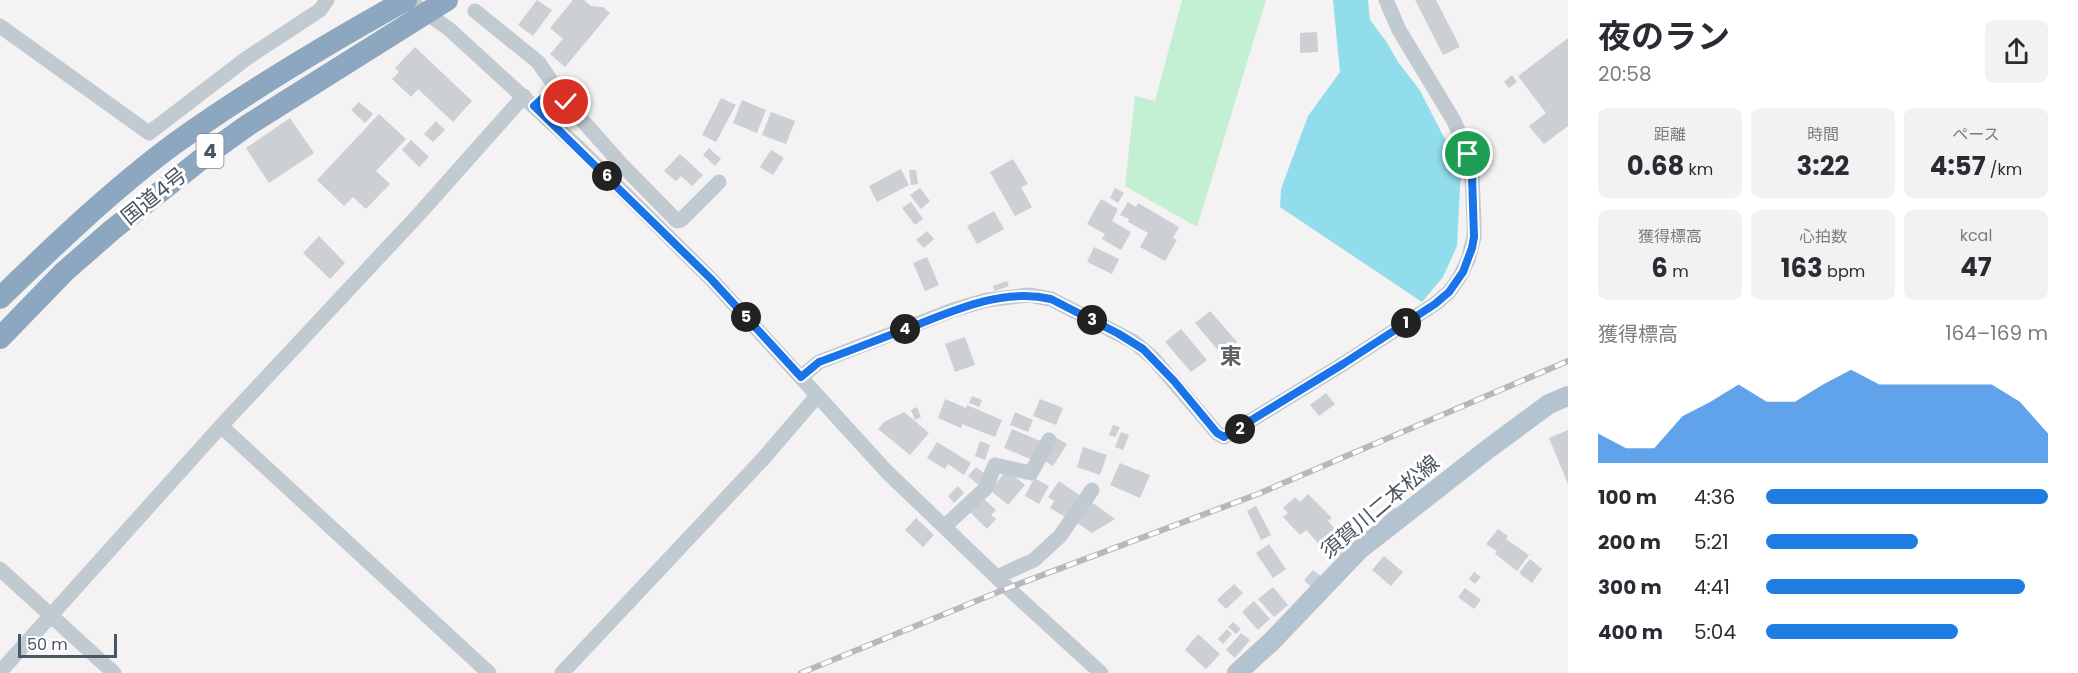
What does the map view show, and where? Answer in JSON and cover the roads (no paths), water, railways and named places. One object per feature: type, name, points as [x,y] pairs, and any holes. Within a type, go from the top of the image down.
[{"type":"highway","name":"国道4号","points":[[0,298],[61,239],[174,145],[258,87],[341,36],[407,0]]},
{"type":"highway","name":"国道4号","points":[[0,338],[64,272],[208,153],[248,125],[447,0]]},
{"type":"main road","name":"須賀川二本松線","points":[[1237,673],[1359,550],[1488,448],[1549,404],[1568,396]]},
{"type":"street","points":[[0,26],[149,133],[247,58],[320,10],[327,0]]},
{"type":"street","points":[[407,0],[449,30],[529,101],[711,279],[887,472],[1101,673]]},
{"type":"street","points":[[801,377],[819,362],[953,310],[987,300],[1029,295],[1051,299],[1134,342],[1154,358],[1217,433],[1224,437],[1343,364],[1435,304],[1449,292],[1466,266],[1474,237],[1472,176],[1466,147],[1454,121],[1400,30],[1386,0]]},
{"type":"street","points":[[475,11],[538,62],[555,87],[621,164],[677,220],[681,220],[719,182]]},
{"type":"street","points":[[0,672],[221,426],[420,213],[529,101],[555,87]]},
{"type":"street","points":[[562,673],[754,469],[817,396]]},
{"type":"street","points":[[221,426],[489,673]]},
{"type":"street","points":[[945,526],[985,489],[995,465],[1031,473],[1049,440]]},
{"type":"street","points":[[997,577],[1034,560],[1060,536],[1092,490]]},
{"type":"street","points":[[0,569],[114,673]]},
{"type":"water","points":[[1333,0],[1368,0],[1370,20],[1419,89],[1461,170],[1457,246],[1443,277],[1422,302],[1280,207],[1281,189],[1308,116],[1340,72]]},
{"type":"railway","points":[[801,673],[1008,588],[1258,494],[1568,361]]},
{"type":"district","name":"東","points":[[1231,356]]}]
